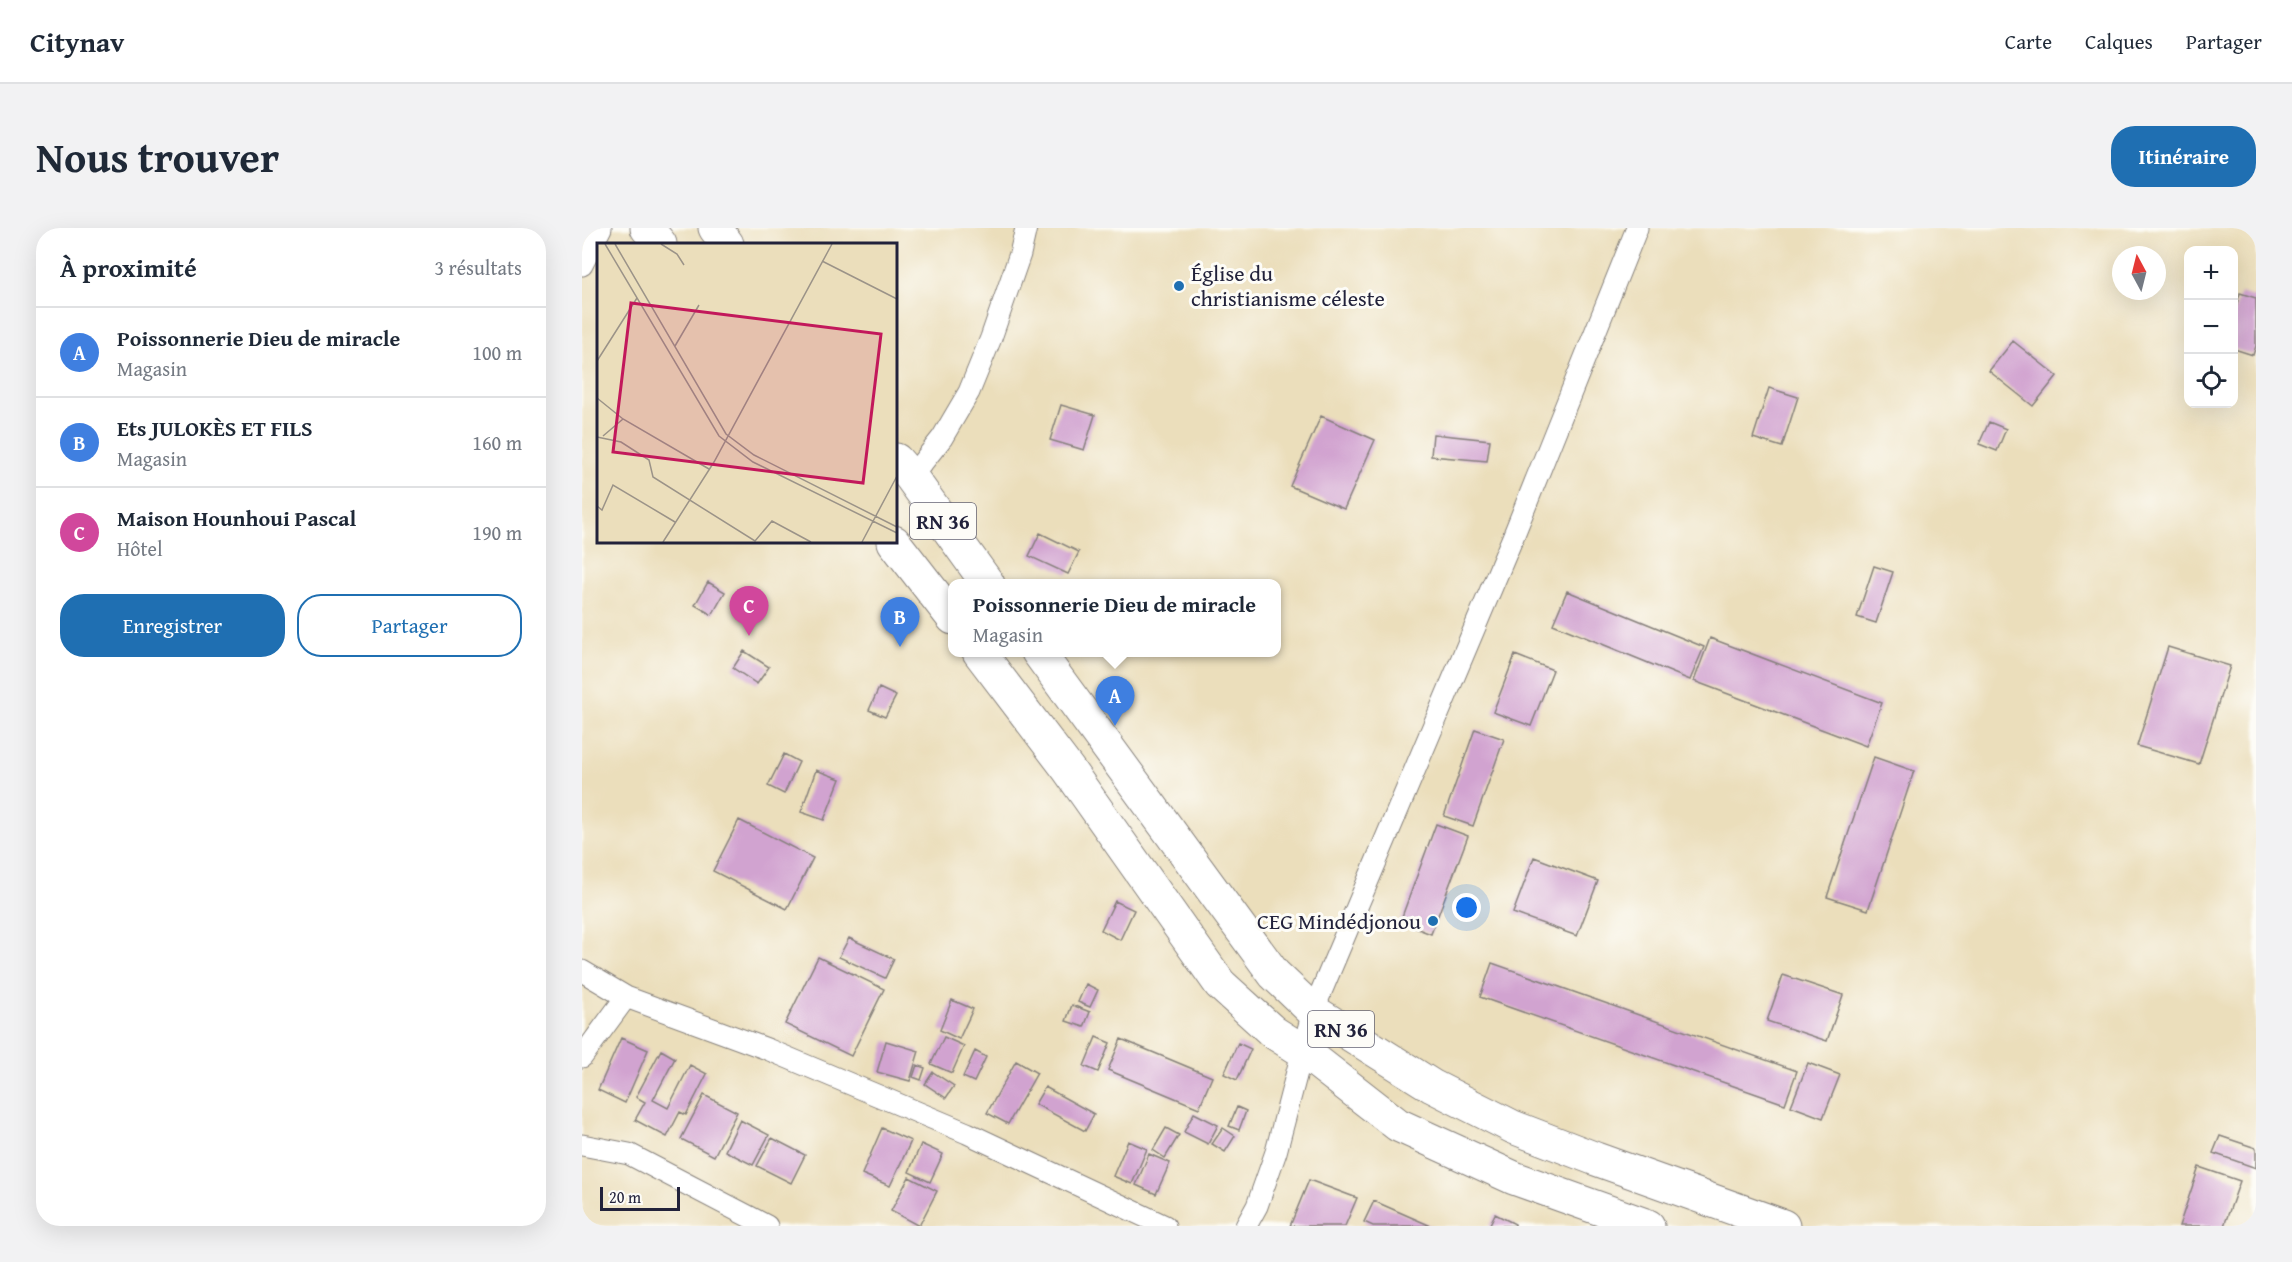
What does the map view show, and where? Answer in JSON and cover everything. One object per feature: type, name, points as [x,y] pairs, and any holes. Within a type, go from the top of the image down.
[{"type":"main road","points":[[646,228],[659,243]]},
{"type":"main road","points":[[715,228],[726,243]]},
{"type":"main road","name":"RN 36","points":[[903,469],[984,579]]},
{"type":"main road","name":"RN 36","points":[[895,543],[948,612]]},
{"type":"main road","name":"RN 36","points":[[983,657],[1068,769],[1220,984],[1273,1032],[1303,1051],[1398,1125],[1514,1178],[1648,1226]]},
{"type":"main road","name":"RN 36","points":[[1042,657],[1274,974],[1313,1011],[1432,1086],[1513,1127],[1783,1226]]},
{"type":"street","points":[[582,265],[601,228]]},
{"type":"street","points":[[903,469],[942,438],[969,392],[1013,275],[1026,228]]},
{"type":"street","points":[[1246,1226],[1257,1206],[1276,1152],[1313,1011],[1513,537],[1637,228]]},
{"type":"street","points":[[582,971],[626,997],[767,1049],[946,1124],[1165,1226]]},
{"type":"street","points":[[582,1057],[626,997]]},
{"type":"street","points":[[582,1145],[629,1154],[767,1226]]},
{"type":"building","points":[[2240,293],[2256,298],[2256,346],[2253,355],[2238,350]]},
{"type":"building","points":[[2013,341],[2057,376],[2033,406],[1989,371]]},
{"type":"building","points":[[1769,388],[1798,397],[1782,447],[1753,438]]},
{"type":"building","points":[[1061,405],[1095,415],[1084,450],[1050,440]]},
{"type":"building","points":[[1321,416],[1375,440],[1344,509],[1290,486]]},
{"type":"building","points":[[1989,422],[2006,429],[1997,451],[1979,444]]},
{"type":"building","points":[[1433,434],[1490,440],[1487,461],[1431,456]]},
{"type":"building","points":[[1040,533],[1079,552],[1068,574],[1029,556]]},
{"type":"building","points":[[1874,566],[1893,572],[1876,623],[1857,617]]},
{"type":"building","points":[[708,582],[725,592],[712,615],[695,605]]},
{"type":"building","points":[[1567,591],[1704,647],[1690,680],[1553,624]]},
{"type":"building","points":[[1710,638],[1882,703],[1866,746],[1694,681]]},
{"type":"building","points":[[2168,647],[2230,666],[2199,764],[2137,746]]},
{"type":"building","points":[[744,651],[769,667],[757,684],[733,668]]},
{"type":"building","points":[[1515,655],[1553,670],[1531,726],[1493,712]]},
{"type":"building","points":[[879,688],[896,696],[885,717],[869,710]]},
{"type":"building","points":[[1475,729],[1504,739],[1473,826],[1444,816]]},
{"type":"building","points":[[784,754],[799,762],[784,794],[768,786]]},
{"type":"building","points":[[1874,757],[1914,771],[1868,910],[1827,897]]},
{"type":"building","points":[[816,770],[840,779],[824,820],[801,812]]},
{"type":"building","points":[[739,820],[813,858],[787,909],[713,871]]},
{"type":"building","points":[[1436,824],[1468,836],[1431,934],[1400,922]]},
{"type":"building","points":[[1534,857],[1598,881],[1577,936],[1513,913]]},
{"type":"building","points":[[1115,901],[1134,910],[1120,940],[1101,930]]},
{"type":"building","points":[[849,938],[894,959],[885,978],[839,957]]},
{"type":"building","points":[[818,957],[884,989],[851,1056],[785,1024]]},
{"type":"building","points":[[1492,963],[1797,1071],[1785,1104],[1480,997]]},
{"type":"building","points":[[1783,975],[1843,995],[1827,1041],[1767,1021]]},
{"type":"building","points":[[1086,984],[1098,990],[1090,1007],[1078,1002]]},
{"type":"building","points":[[952,1000],[973,1009],[959,1039],[940,1030]]},
{"type":"building","points":[[1072,1005],[1090,1012],[1084,1027],[1066,1021]]},
{"type":"building","points":[[944,1037],[964,1046],[952,1073],[931,1064]]},
{"type":"building","points":[[1096,1037],[1110,1043],[1098,1072],[1084,1066]]},
{"type":"building","points":[[621,1038],[648,1050],[625,1103],[598,1090]]},
{"type":"building","points":[[1121,1039],[1212,1077],[1199,1108],[1108,1070]]},
{"type":"building","points":[[886,1041],[919,1051],[910,1081],[877,1072]]},
{"type":"building","points":[[1238,1043],[1251,1049],[1237,1080],[1224,1074]]},
{"type":"building","points":[[661,1050],[675,1058],[653,1100],[668,1108],[690,1065],[707,1074],[686,1115],[680,1112],[667,1137],[635,1120],[645,1102],[636,1097]]},
{"type":"building","points":[[975,1051],[986,1057],[974,1082],[963,1077]]},
{"type":"building","points":[[1016,1061],[1037,1073],[1008,1124],[987,1113]]},
{"type":"building","points":[[1808,1063],[1840,1075],[1823,1118],[1791,1106]]},
{"type":"building","points":[[917,1065],[925,1068],[921,1080],[913,1077]]},
{"type":"building","points":[[933,1072],[954,1086],[946,1098],[925,1084]]},
{"type":"building","points":[[1045,1087],[1094,1114],[1085,1131],[1035,1104]]},
{"type":"building","points":[[704,1095],[737,1112],[714,1156],[681,1139]]},
{"type":"building","points":[[1237,1107],[1246,1111],[1239,1130],[1229,1126]]},
{"type":"building","points":[[1194,1113],[1218,1125],[1208,1144],[1184,1132]]},
{"type":"building","points":[[740,1120],[769,1135],[753,1165],[725,1151]]},
{"type":"building","points":[[882,1128],[911,1141],[890,1186],[862,1174]]},
{"type":"building","points":[[1166,1128],[1179,1135],[1165,1158],[1153,1150]]},
{"type":"building","points":[[1223,1128],[1235,1136],[1225,1152],[1212,1144]]},
{"type":"building","points":[[2220,1136],[2256,1148],[2256,1168],[2213,1153]]},
{"type":"building","points":[[772,1138],[805,1155],[791,1183],[757,1166]]},
{"type":"building","points":[[1128,1141],[1147,1149],[1132,1184],[1113,1176]]},
{"type":"building","points":[[921,1144],[943,1154],[930,1182],[909,1172]]},
{"type":"building","points":[[1149,1154],[1170,1163],[1156,1194],[1136,1185]]},
{"type":"building","points":[[2199,1167],[2240,1181],[2224,1226],[2179,1226]]},
{"type":"building","points":[[909,1177],[937,1191],[919,1226],[891,1211]]},
{"type":"building","points":[[1309,1180],[1357,1198],[1345,1226],[1290,1226]]},
{"type":"building","points":[[1374,1201],[1431,1226],[1373,1226],[1364,1222]]},
{"type":"building","points":[[1495,1214],[1515,1224],[1515,1226],[1489,1226]]},
{"type":"place","name":"Église du christianisme céleste","points":[[1179,286]]},
{"type":"place","name":"Maison Hounhoui Pascal","points":[[749,636]]},
{"type":"place","name":"Ets JULOKÈS ET FILS","points":[[900,647]]},
{"type":"place","name":"Poissonnerie Dieu de miracle","points":[[1115,726]]},
{"type":"place","name":"CEG Mindédjonou","points":[[1433,921]]}]
